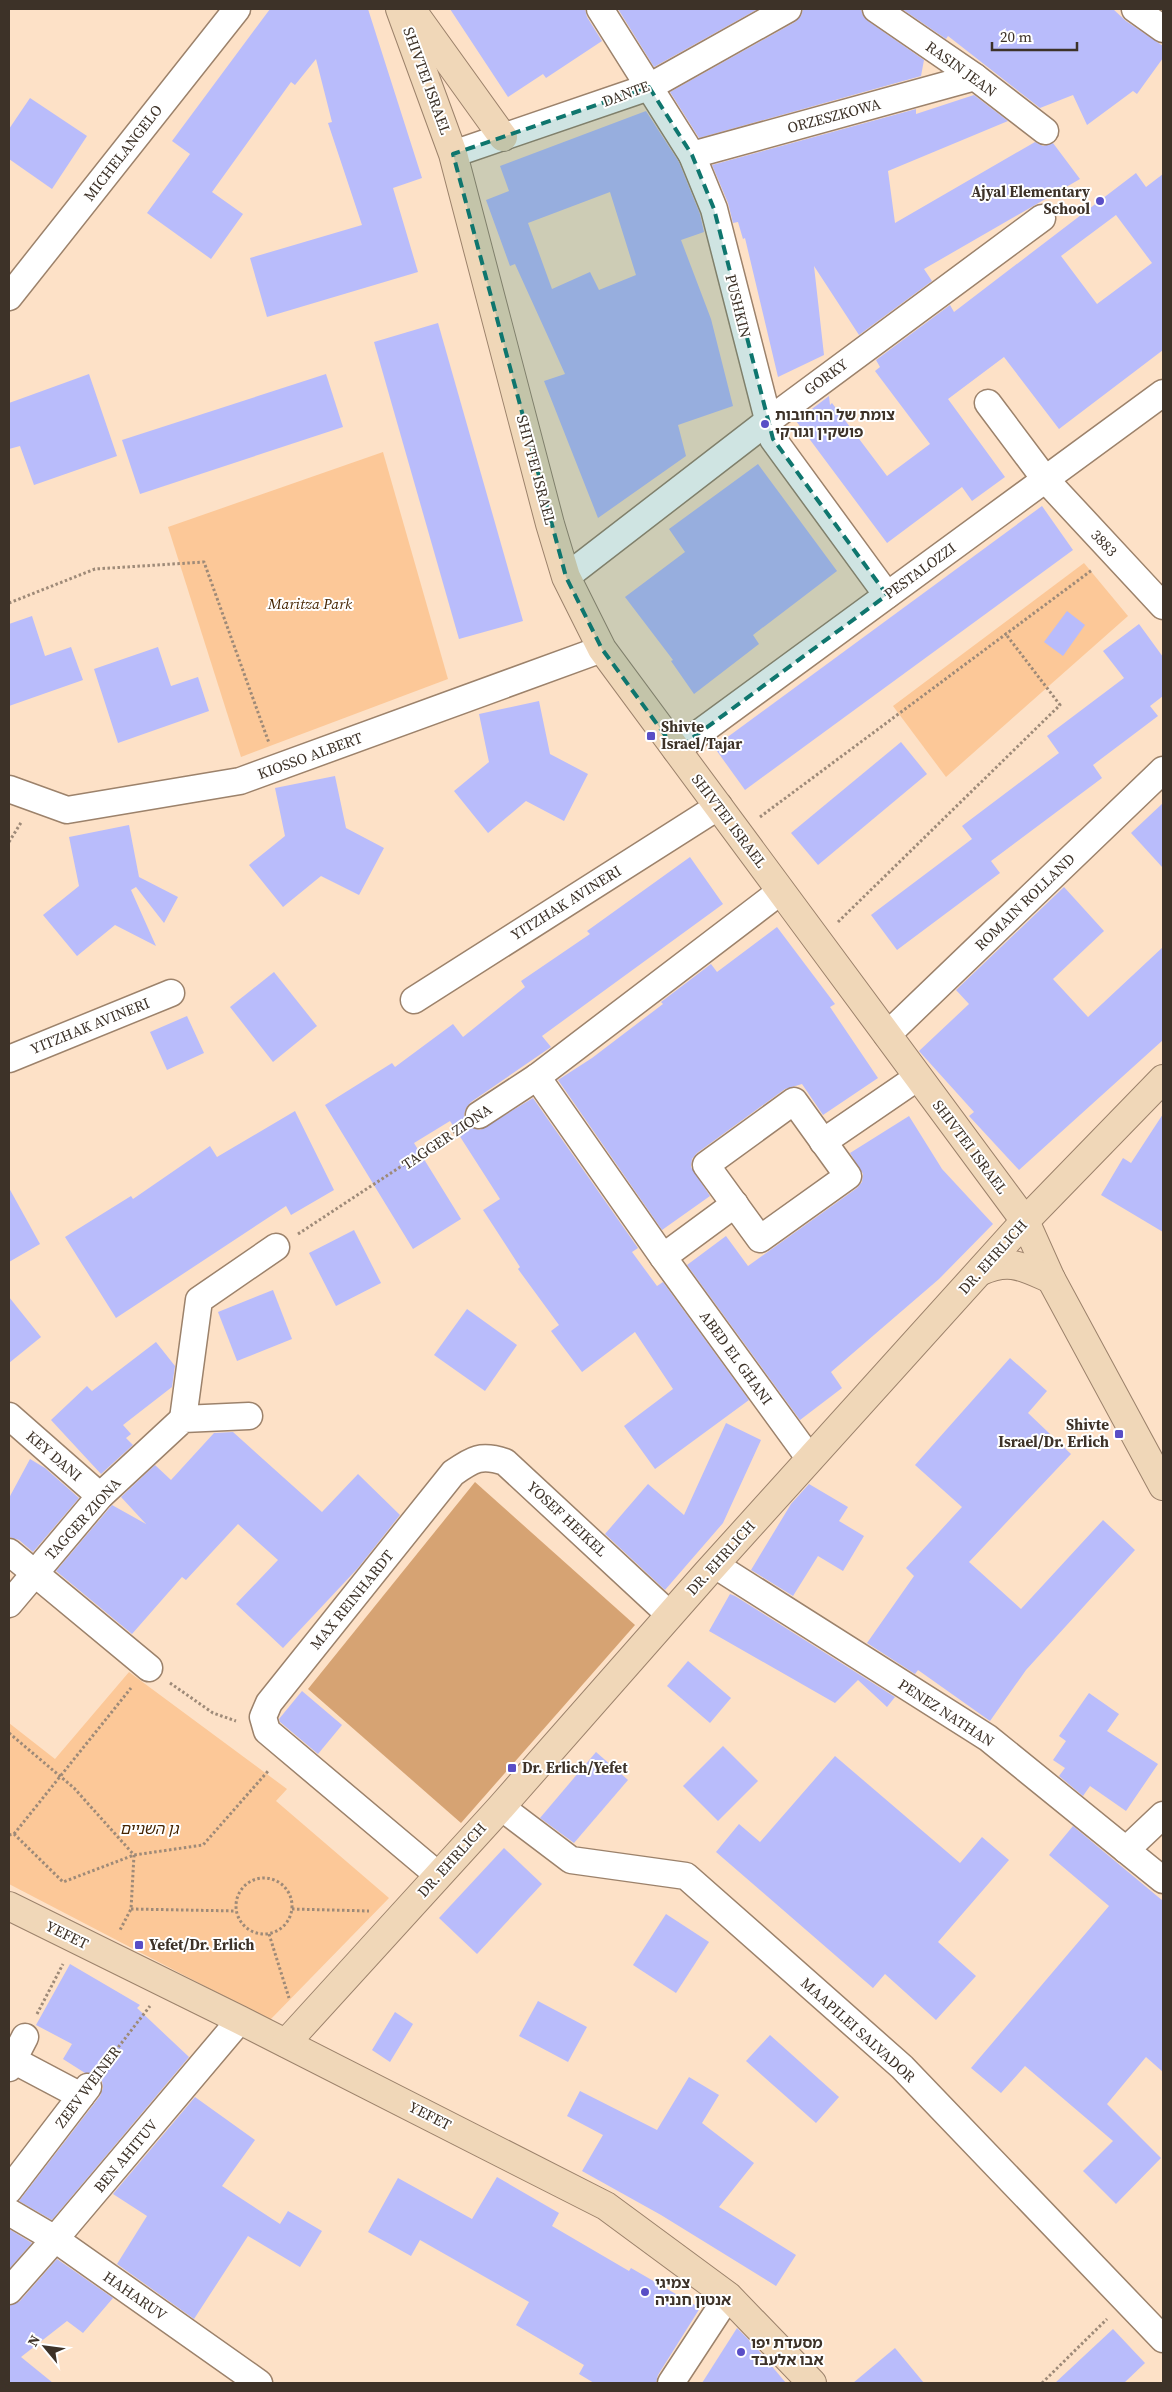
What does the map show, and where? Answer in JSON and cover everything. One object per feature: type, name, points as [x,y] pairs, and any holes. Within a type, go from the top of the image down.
[{"type":"street","name":"MICHELANGELO","points":[[9,297],[237,9]]},
{"type":"street","name":"SHIVTEI ISRAEL","points":[[400,9],[453,154],[566,577],[602,649],[1025,1221],[1051,1278],[1163,1486]]},
{"type":"street","points":[[411,9],[503,137]]},
{"type":"street","name":"PUSHKIN","points":[[600,9],[692,155],[714,210],[773,439],[887,595]]},
{"type":"street","name":"DANTE","points":[[453,154],[649,88],[788,9]]},
{"type":"street","name":"RASIN JEAN","points":[[876,9],[975,77],[1045,131]]},
{"type":"street","points":[[1140,10],[1163,29]]},
{"type":"street","name":"ORZESZKOWA","points":[[692,155],[975,77]]},
{"type":"street","name":"GORKY","points":[[566,577],[768,421],[1042,218]]},
{"type":"street","name":"PESTALOZZI","points":[[676,750],[1163,393]]},
{"type":"street","name":"3883","points":[[988,403],[1045,479],[1163,606]]},
{"type":"street","name":"KIOSSO ALBERT","points":[[9,789],[68,810],[240,781],[602,649]]},
{"type":"street","name":"ROMAIN ROLLAND","points":[[887,1035],[1163,770]]},
{"type":"street","name":"YITZHAK AVINERI","points":[[414,1000],[719,806]]},
{"type":"street","name":"TAGGER ZIONA","points":[[479,1115],[537,1077],[781,891]]},
{"type":"street","name":"YITZHAK AVINERI","points":[[9,1059],[171,993]]},
{"type":"street","name":"ABED EL GHANI","points":[[537,1077],[662,1257],[810,1459]]},
{"type":"street","points":[[823,1142],[918,1077]]},
{"type":"street","name":"DR. EHRLICH","points":[[293,2036],[501,1807],[670,1614],[1025,1221],[1163,1079]]},
{"type":"street","points":[[794,1101],[823,1142],[848,1176],[760,1240],[706,1165],[794,1101]]},
{"type":"street","points":[[662,1257],[735,1204]]},
{"type":"street","points":[[249,1416],[184,1419],[199,1300],[276,1247]]},
{"type":"street","points":[[981,1271],[997,1264],[1019,1265],[1051,1278]]},
{"type":"street","name":"KEY DANI","points":[[9,1416],[100,1496]]},
{"type":"street","name":"TAGGER ZIONA","points":[[9,1604],[100,1496],[184,1419]]},
{"type":"street","name":"YOSEF HEIKEL","points":[[453,1473],[470,1460],[489,1457],[505,1462],[670,1614]]},
{"type":"street","name":"MAX REINHARDT","points":[[267,1731],[263,1717],[269,1703],[453,1473]]},
{"type":"street","points":[[9,1552],[148,1668]]},
{"type":"street","name":"PENEZ NATHAN","points":[[715,1565],[988,1738],[1163,1880]]},
{"type":"street","points":[[267,1731],[438,1875]]},
{"type":"street","name":"MAAPILEI SALVADOR","points":[[501,1807],[571,1860],[686,1876],[902,2067],[1163,2339]]},
{"type":"street","points":[[1126,1850],[1163,1815]]},
{"type":"street","name":"YEFET","points":[[9,1906],[240,2020],[293,2036],[606,2206],[728,2296],[812,2383]]},
{"type":"street","name":"BEN AHITUV","points":[[9,2291],[240,2020]]},
{"type":"street","points":[[25,2037],[11,2064],[84,2092]]},
{"type":"street","name":"ZEEV WEINER","points":[[9,2190],[84,2092]]},
{"type":"street","name":"HAHARUV","points":[[9,2212],[55,2239],[259,2383]]},
{"type":"street","points":[[671,2383],[728,2296]]},
{"type":"path","points":[[739,833],[1005,633],[1115,554]]},
{"type":"path","points":[[9,603],[95,569],[204,562],[278,767]]},
{"type":"path","points":[[818,941],[1060,705],[1005,633]]},
{"type":"path","name":"TAGGER ZIONA","points":[[276,1247],[309,1229],[479,1115]]},
{"type":"path","points":[[14,1834],[148,1668],[213,1713],[267,1731]]},
{"type":"path","points":[[9,1733],[74,1788],[134,1855],[131,1909],[108,1955]]},
{"type":"path","points":[[9,1834],[14,1834],[63,1882],[134,1855],[203,1846],[288,1748]]},
{"type":"path","points":[[264,1877],[282,1883],[288,1891],[292,1909],[285,1925],[269,1934],[260,1934],[244,1926],[236,1911],[236,1901],[239,1892],[254,1879],[264,1877]]},
{"type":"path","points":[[131,1909],[236,1911]]},
{"type":"path","points":[[292,1909],[406,1911]]},
{"type":"path","points":[[269,1934],[293,2036]]},
{"type":"path","points":[[25,2037],[76,1939]]},
{"type":"path","name":"ZEEV WEINER","points":[[84,2092],[167,1984]]},
{"type":"path","points":[[1042,2383],[1126,2300]]},
{"type":"highlighted area","points":[[649,87],[692,155],[714,209],[773,439],[887,595],[676,750],[602,649],[566,577],[453,154]]},
{"type":"green space","name":"Maritza Park","points":[[383,452],[448,679],[241,757],[168,527]]},
{"type":"green space","points":[[1084,563],[1128,616],[946,777],[893,706]]},
{"type":"green space","name":"גן השניים","points":[[129,1672],[287,1789],[276,1801],[389,1898],[270,2020],[9,1884],[9,1723],[55,1759]]},
{"type":"shaded area","points":[[475,1482],[635,1625],[461,1823],[308,1689]]},
{"type":"building","points":[[270,9],[368,9],[422,178],[393,188],[418,272],[267,317],[250,258],[362,225],[328,123],[332,122],[316,59],[295,85],[291,82],[212,192],[243,214],[211,259],[147,213],[190,154],[172,141]]},
{"type":"building","points":[[450,9],[585,9],[587,17],[602,41],[546,78],[543,74],[508,97]]},
{"type":"building","points":[[618,9],[758,9],[654,67]]},
{"type":"building","points":[[803,9],[861,9],[863,16],[868,21],[924,60],[921,76],[699,138],[670,92],[795,22],[801,16]]},
{"type":"building","points":[[902,9],[1113,9],[1126,21],[1163,46],[1163,58],[1137,94],[1133,91],[1087,125],[1073,95],[1040,108],[948,36],[946,39]]},
{"type":"building","points":[[974,95],[1008,121],[888,171],[895,223],[1035,142],[1043,146],[1053,143],[1080,179],[924,269],[932,281],[859,335],[814,266],[824,355],[778,377],[745,238],[743,239],[738,222],[733,223],[728,203],[712,165],[916,109],[916,114]]},
{"type":"building","points":[[30,98],[87,136],[52,189],[9,159],[9,129]]},
{"type":"building","points":[[646,111],[679,162],[700,214],[704,232],[681,240],[711,319],[733,406],[678,425],[686,456],[598,518],[544,381],[565,374],[515,264],[510,266],[486,200],[509,191],[500,166]],"holes":[[[610,192],[636,275],[599,290],[590,272],[552,289],[528,223]]]},
{"type":"building","points":[[1136,173],[1146,187],[1163,174],[1163,350],[1059,429],[1004,357],[948,399],[1005,477],[972,501],[962,487],[887,543],[796,421],[829,396],[830,405],[832,403],[887,476],[930,444],[875,371],[880,367],[876,360],[950,305],[954,312]],"holes":[[[1116,215],[1152,263],[1097,304],[1061,256]]]},
{"type":"building","points":[[438,323],[523,621],[459,639],[374,342]]},
{"type":"building","points":[[89,374],[117,456],[34,485],[20,446],[9,449],[9,403]]},
{"type":"building","points":[[326,374],[343,427],[140,494],[122,440]]},
{"type":"building","points":[[758,464],[837,571],[753,635],[759,644],[694,694],[671,661],[673,660],[625,597],[685,552],[669,529]]},
{"type":"building","points":[[1042,506],[1073,550],[745,790],[714,747]]},
{"type":"building","points":[[1067,611],[1085,625],[1063,656],[1044,642]]},
{"type":"building","points":[[32,616],[45,656],[71,647],[83,680],[9,706],[9,624]]},
{"type":"building","points":[[1139,624],[1163,657],[1163,696],[1150,706],[1158,716],[1093,765],[1102,778],[991,861],[1000,873],[897,950],[871,915],[972,839],[962,826],[1059,753],[1047,736],[1124,678],[1103,651]]},
{"type":"building","points":[[158,647],[171,686],[198,677],[209,711],[118,743],[94,669]]},
{"type":"building","points":[[539,701],[550,754],[588,774],[564,821],[526,801],[488,833],[454,791],[489,762],[479,714]]},
{"type":"building","points":[[901,742],[927,774],[818,865],[791,833]]},
{"type":"building","points":[[335,776],[346,828],[384,848],[359,895],[321,876],[283,907],[249,865],[285,836],[275,788]]},
{"type":"building","points":[[1163,803],[1163,868],[1131,833]]},
{"type":"building","points":[[129,825],[139,877],[178,897],[164,923],[136,887],[131,890],[156,946],[115,925],[77,956],[43,915],[79,886],[69,837]]},
{"type":"building","points":[[690,857],[723,904],[542,1036],[551,1047],[471,1102],[466,1108],[464,1115],[466,1123],[472,1128],[480,1130],[533,1098],[638,1248],[632,1252],[657,1286],[663,1282],[749,1400],[655,1469],[624,1426],[673,1389],[635,1332],[582,1372],[551,1331],[559,1325],[518,1269],[520,1267],[483,1210],[500,1199],[450,1121],[414,1143],[461,1219],[413,1249],[325,1105],[392,1063],[395,1067],[453,1024],[463,1037],[525,987],[521,981],[590,934],[587,931]]},
{"type":"building","points":[[1064,887],[1104,931],[1053,979],[1088,1017],[1163,947],[1163,1040],[1019,1170],[969,1116],[974,1112],[919,1051],[969,1004],[956,990]]},
{"type":"building","points":[[777,927],[835,1004],[830,1007],[878,1078],[823,1115],[802,1084],[785,1089],[697,1153],[692,1159],[691,1167],[710,1196],[662,1230],[558,1080],[592,1058],[663,1004],[661,1002],[711,964],[717,972]]},
{"type":"building","points":[[274,972],[317,1026],[273,1062],[230,1007]]},
{"type":"building","points":[[187,1016],[204,1053],[167,1070],[150,1032]]},
{"type":"building","points":[[295,1111],[334,1190],[291,1215],[286,1206],[116,1318],[65,1237],[131,1196],[133,1199],[210,1146],[217,1157]]},
{"type":"building","points":[[1163,1114],[1163,1232],[1101,1195],[1123,1158],[1131,1163]]},
{"type":"building","points":[[909,1116],[942,1169],[993,1224],[939,1279],[831,1372],[842,1388],[800,1420],[687,1265],[726,1236],[748,1266],[857,1188],[862,1182],[863,1174],[850,1153]]},
{"type":"building","points":[[9,1188],[40,1244],[9,1262]]},
{"type":"building","points":[[354,1230],[381,1283],[336,1306],[309,1253]]},
{"type":"building","points":[[273,1290],[292,1339],[237,1361],[218,1312]]},
{"type":"building","points":[[9,1297],[41,1337],[9,1363]]},
{"type":"building","points":[[467,1309],[517,1345],[485,1391],[434,1355]]},
{"type":"building","points":[[156,1342],[175,1366],[172,1387],[123,1425],[131,1434],[126,1438],[133,1445],[101,1474],[51,1420],[87,1386],[92,1391]]},
{"type":"building","points":[[1010,1358],[1047,1391],[1028,1413],[1071,1454],[969,1562],[1021,1609],[1103,1520],[1135,1550],[1026,1670],[990,1721],[918,1670],[915,1674],[867,1643],[914,1576],[906,1568],[962,1507],[915,1465]]},
{"type":"building","points":[[726,1423],[761,1440],[723,1523],[665,1590],[605,1534],[648,1484],[684,1515]]},
{"type":"building","points":[[233,1432],[322,1512],[358,1474],[400,1515],[358,1568],[283,1648],[236,1604],[278,1560],[238,1524],[186,1580],[182,1577],[132,1634],[56,1571],[112,1505],[146,1524],[121,1497],[155,1465],[171,1480],[214,1433]]},
{"type":"building","points":[[30,1459],[45,1468],[79,1498],[33,1552],[19,1540],[9,1537],[9,1498]]},
{"type":"building","points":[[809,1484],[848,1507],[839,1521],[864,1536],[843,1571],[818,1556],[793,1596],[751,1570],[791,1504]]},
{"type":"building","points":[[730,1594],[895,1697],[887,1707],[858,1680],[835,1703],[709,1631]]},
{"type":"building","points":[[688,1661],[731,1698],[710,1723],[667,1686]]},
{"type":"building","points":[[302,1691],[342,1725],[318,1754],[280,1722],[279,1719]]},
{"type":"building","points":[[1089,1693],[1119,1714],[1107,1731],[1158,1764],[1126,1811],[1090,1786],[1083,1796],[1059,1776],[1065,1768],[1053,1760],[1066,1741],[1059,1736]]},
{"type":"building","points":[[723,1746],[758,1781],[718,1821],[683,1786]]},
{"type":"building","points":[[596,1752],[628,1780],[574,1843],[540,1818]]},
{"type":"building","points":[[835,1756],[960,1863],[982,1837],[1009,1860],[938,1942],[976,1976],[936,2020],[885,1974],[873,1988],[716,1852],[739,1824],[760,1842]]},
{"type":"building","points":[[1073,1826],[1163,1901],[1163,2072],[1146,2057],[1107,2104],[1161,2158],[1116,2204],[1083,2171],[1113,2141],[1025,2066],[1001,2093],[971,2068],[1109,1906],[1049,1855]]},
{"type":"building","points":[[504,1848],[542,1884],[477,1954],[439,1918]]},
{"type":"building","points":[[666,1914],[709,1942],[676,1993],[633,1965]]},
{"type":"building","points":[[70,1964],[140,2005],[137,2008],[189,2057],[52,2220],[19,2201],[100,2096],[103,2088],[102,2081],[97,2075],[85,2073],[63,2059],[72,2044],[36,2025]]},
{"type":"building","points":[[538,2001],[587,2027],[568,2062],[519,2036]]},
{"type":"building","points":[[395,2012],[413,2024],[390,2062],[372,2050]]},
{"type":"building","points":[[770,2035],[839,2097],[816,2123],[746,2061]]},
{"type":"building","points":[[689,2077],[719,2095],[702,2123],[754,2163],[719,2207],[796,2255],[776,2286],[661,2215],[582,2171],[603,2135],[567,2116],[580,2091],[657,2130]]},
{"type":"building","points":[[195,2097],[255,2140],[222,2186],[280,2224],[288,2211],[322,2231],[300,2267],[248,2236],[194,2319],[117,2264],[147,2216],[113,2194]]},
{"type":"building","points":[[497,2177],[559,2213],[552,2226],[629,2271],[631,2268],[700,2308],[658,2375],[656,2383],[594,2383],[579,2374],[584,2365],[516,2325],[529,2302],[420,2240],[411,2256],[368,2232],[398,2178],[472,2219]]},
{"type":"building","points":[[9,2229],[32,2243],[9,2269]]},
{"type":"building","points":[[57,2259],[113,2298],[83,2333],[67,2321],[21,2357],[53,2383],[9,2383],[9,2306],[20,2301]]},
{"type":"building","points":[[737,2328],[754,2345],[786,2383],[702,2383]]},
{"type":"building","points":[[1113,2329],[1145,2363],[1124,2383],[1055,2383]]},
{"type":"building","points":[[895,2348],[924,2383],[853,2383]]},
{"type":"place","name":"Ajyal Elementary School","points":[[1100,201]]},
{"type":"place","name":"צומת של הרחובות פושקין וגורקי","points":[[765,424]]},
{"type":"place","name":"Shivte Israel/Tajar","points":[[651,736]]},
{"type":"place","name":"Shivte Israel/Dr. Erlich","points":[[1119,1434]]},
{"type":"place","name":"Dr. Erlich/Yefet","points":[[512,1768]]},
{"type":"place","name":"Yefet/Dr. Erlich","points":[[139,1945]]},
{"type":"place","name":"צמיגי אנטון חנניה","points":[[645,2292]]},
{"type":"place","name":"מסעדת יפו אבו אלעבד","points":[[741,2352]]}]
